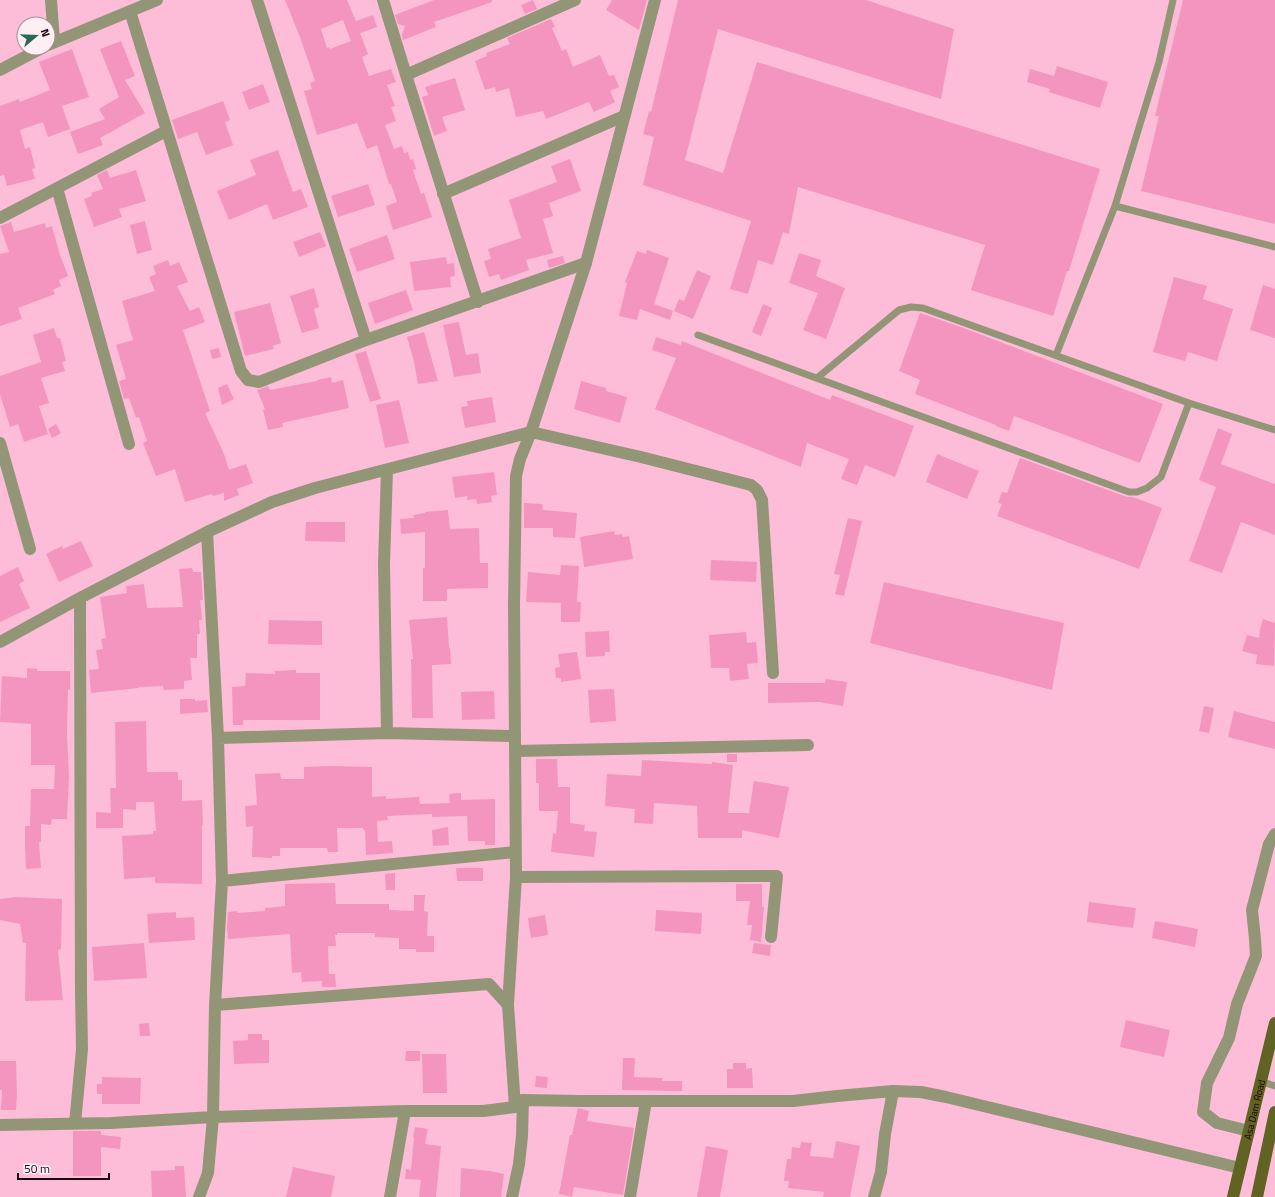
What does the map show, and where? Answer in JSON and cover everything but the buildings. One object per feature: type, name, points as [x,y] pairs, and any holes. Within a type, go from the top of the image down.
[{"type":"main road","name":"Asa Dam Road","points":[[1233,1197],[1275,1023]]},
{"type":"main road","name":"Asa Dam Road","points":[[1259,1196],[1275,1112]]},
{"type":"street","points":[[51,0],[51,16]]},
{"type":"street","points":[[56,41],[157,0]]},
{"type":"street","points":[[257,0],[366,340]]},
{"type":"street","points":[[383,0],[478,302]]},
{"type":"street","points":[[406,75],[575,0]]},
{"type":"street","points":[[512,1197],[519,1164],[522,1136],[508,1005],[516,877],[514,606],[516,476],[520,459],[531,432],[586,263],[655,0]]},
{"type":"street","points":[[130,11],[241,371],[248,380],[259,382],[366,340],[586,263]]},
{"type":"street","points":[[0,70],[27,56]]},
{"type":"street","points":[[443,194],[624,116]]},
{"type":"street","points":[[0,218],[166,131]]},
{"type":"street","points":[[57,188],[129,444]]},
{"type":"street","points":[[0,642],[80,598],[207,532],[272,502],[315,488],[531,432],[751,485],[758,490],[762,500],[773,673]]},
{"type":"street","points":[[0,443],[30,549]]},
{"type":"street","points":[[387,470],[384,564],[387,733]]},
{"type":"street","points":[[200,1197],[208,1172],[213,1117],[215,1005],[222,881],[218,738],[207,532]]},
{"type":"street","points":[[75,1124],[82,1049],[80,598]]},
{"type":"street","points":[[218,738],[387,733],[515,736]]},
{"type":"street","points":[[515,751],[808,745]]},
{"type":"street","points":[[1249,1131],[1217,1123],[1203,1112],[1207,1083],[1229,1038],[1237,1004],[1256,956],[1252,910],[1269,844],[1275,834]]},
{"type":"street","points":[[222,881],[515,852]]},
{"type":"street","points":[[516,877],[777,876],[771,937]]},
{"type":"street","points":[[215,1005],[489,984],[508,1005]]},
{"type":"street","points":[[0,1125],[75,1124],[213,1117],[404,1111],[483,1111],[519,1103],[792,1101],[893,1091],[921,1092],[946,1097],[1240,1168]]},
{"type":"street","points":[[874,1197],[881,1172],[885,1134],[893,1091]]},
{"type":"street","points":[[630,1197],[646,1101]]},
{"type":"street","points":[[390,1197],[404,1111]]},
{"type":"lane","points":[[1056,355],[1115,206],[1158,62],[1173,0]]},
{"type":"lane","points":[[1115,206],[1275,247]]},
{"type":"lane","points":[[817,378],[899,310],[911,306],[922,308],[1189,403],[1275,430]]},
{"type":"lane","points":[[698,335],[1129,492],[1137,492],[1147,488],[1161,477],[1189,403]]},
{"type":"lane","points":[[1260,1081],[1275,1086]]}]
